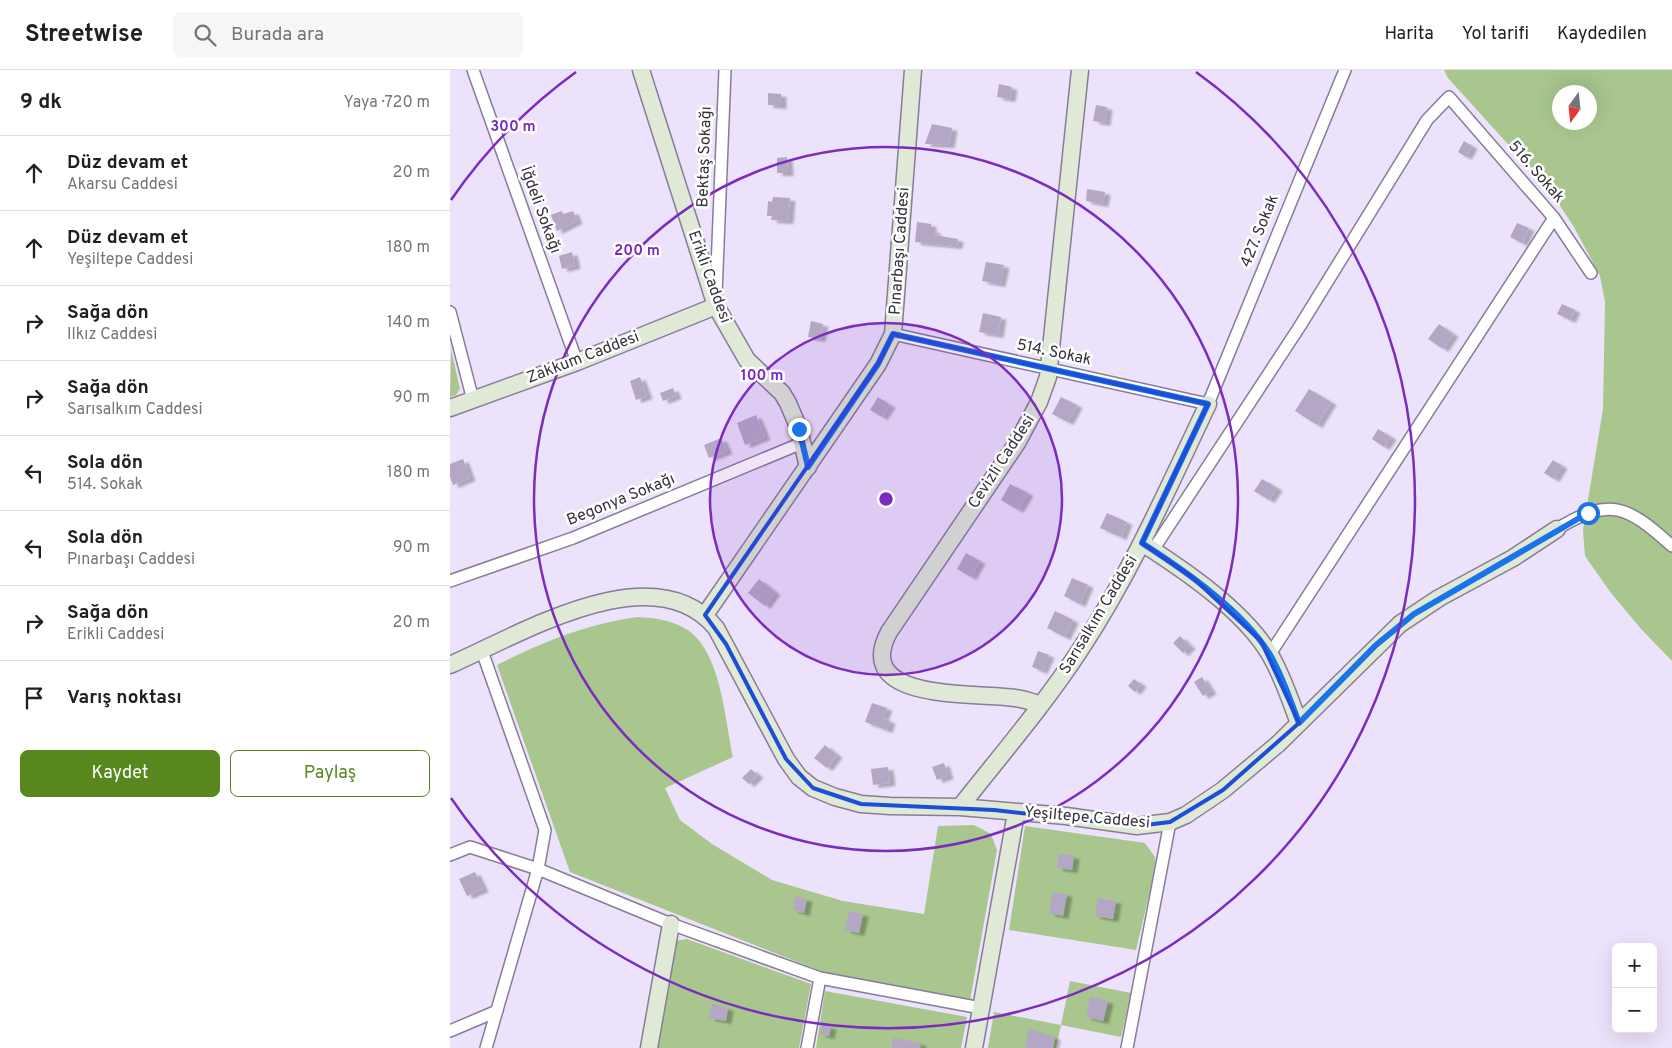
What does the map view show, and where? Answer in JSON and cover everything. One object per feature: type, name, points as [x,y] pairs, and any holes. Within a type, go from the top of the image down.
[{"type":"street","name":"İğdeli Sokağı","points":[[473,70],[577,362]]},
{"type":"street","name":"Erikli Caddesi","points":[[641,70],[716,306],[747,360],[782,393],[788,403],[799,429],[808,467]]},
{"type":"street","name":"Bektaş Sokağı","points":[[716,306],[725,70]]},
{"type":"street","name":"Pınarbaşı Caddesi","points":[[705,615],[878,364],[893,334],[914,70]]},
{"type":"street","name":"Cevizli Caddesi","points":[[1040,705],[1014,698],[946,692],[906,685],[897,681],[885,669],[882,649],[889,632],[1017,443],[1039,402],[1048,369],[1080,70]]},
{"type":"street","name":"427. Sokak","points":[[1208,404],[1345,70]]},
{"type":"street","name":"516. Sokak","points":[[1147,546],[1300,326],[1427,120],[1449,97],[1554,218],[1592,273]]},
{"type":"street","points":[[1270,654],[1554,218]]},
{"type":"street","name":"Zakkum Caddesi","points":[[450,408],[577,362],[716,306]]},
{"type":"street","points":[[450,312],[473,400]]},
{"type":"street","name":"514. Sokak","points":[[893,334],[1208,404]]},
{"type":"street","name":"Sarısalkım Caddesi","points":[[960,806],[1040,705],[1098,622],[1147,546],[1208,404]]},
{"type":"street","name":"Begonya Sokağı","points":[[450,581],[572,538],[802,443]]},
{"type":"street","points":[[1557,529],[1588,513],[1612,509],[1636,516],[1672,546]]},
{"type":"street","name":"Yeşiltepe Caddesi","points":[[705,615],[726,644],[770,732],[786,759],[799,777],[813,788],[835,797],[861,804],[960,806],[1066,816],[1137,826],[1170,822],[1186,815],[1223,790],[1278,744],[1400,624],[1439,598],[1513,558],[1557,529]]},
{"type":"street","points":[[1147,546],[1192,577],[1225,604],[1261,641],[1270,654],[1299,723]]},
{"type":"street","points":[[450,665],[567,613],[615,599],[661,598],[692,607],[705,615]]},
{"type":"street","points":[[482,651],[544,830],[538,869],[486,1048]]},
{"type":"street","points":[[974,1048],[1016,812]]},
{"type":"street","points":[[1127,1048],[1170,822]]},
{"type":"street","points":[[450,855],[470,847],[538,869],[671,924],[820,978],[981,1008]]},
{"type":"street","points":[[649,1048],[671,924]]},
{"type":"street","points":[[806,1048],[820,978]]},
{"type":"street","points":[[450,1031],[497,1011]]},
{"type":"highlighted area","points":[[893,334],[1208,404],[1142,543],[1192,577],[1261,641],[1299,723],[1223,790],[1170,822],[1137,826],[994,810],[861,804],[813,788],[786,759],[726,644],[705,615],[878,364]]},
{"type":"green space","points":[[1444,70],[1672,70],[1672,661],[1642,630],[1611,593],[1585,556],[1583,530],[1603,409],[1605,302],[1600,276],[1574,227],[1551,192],[1448,78]]},
{"type":"green space","points":[[451,349],[460,389],[456,395],[450,397]]},
{"type":"green space","points":[[638,617],[675,623],[698,639],[707,653],[720,687],[733,757],[665,788],[680,820],[712,844],[772,880],[843,901],[924,914],[938,826],[974,825],[991,834],[997,850],[970,1001],[828,974],[570,872],[497,665],[565,635],[600,624]]},
{"type":"green space","points":[[1025,826],[1145,843],[1155,857],[1156,865],[1136,950],[1009,930]]},
{"type":"green space","points":[[687,939],[811,984],[799,1048],[656,1048],[675,941]]},
{"type":"green space","points":[[1070,981],[1131,993],[1121,1037],[1061,1025]]},
{"type":"green space","points":[[825,991],[967,1017],[961,1048],[816,1048]]},
{"type":"green space","points":[[994,1012],[1061,1025],[1056,1048],[988,1048]]},
{"type":"building","points":[[999,84],[1012,87],[1010,99],[997,97]]},
{"type":"building","points":[[768,93],[781,94],[781,106],[768,105]]},
{"type":"building","points":[[1096,105],[1107,107],[1105,123],[1093,121]]},
{"type":"building","points":[[932,124],[952,128],[949,145],[925,144]]},
{"type":"building","points":[[1464,141],[1472,146],[1466,157],[1458,152]]},
{"type":"building","points":[[787,157],[788,173],[777,173],[777,158]]},
{"type":"building","points":[[1087,189],[1105,192],[1103,204],[1086,201]]},
{"type":"building","points":[[773,197],[790,198],[788,221],[771,220],[772,216],[767,216],[768,201],[772,202]]},
{"type":"building","points":[[562,211],[563,214],[573,211],[577,221],[557,231],[551,215]]},
{"type":"building","points":[[917,222],[931,224],[931,230],[936,231],[935,235],[958,239],[957,246],[915,242]]},
{"type":"building","points":[[1517,223],[1529,228],[1522,243],[1510,237]]},
{"type":"building","points":[[572,252],[575,266],[562,269],[559,256]]},
{"type":"building","points":[[986,262],[1004,265],[1000,284],[982,281]]},
{"type":"building","points":[[1562,304],[1575,310],[1570,320],[1557,314]]},
{"type":"building","points":[[983,313],[1001,317],[998,335],[979,332]]},
{"type":"building","points":[[811,321],[823,324],[820,339],[808,337]]},
{"type":"building","points":[[1439,324],[1453,334],[1443,349],[1428,339]]},
{"type":"building","points":[[640,377],[647,396],[636,400],[630,381]]},
{"type":"building","points":[[673,388],[676,396],[663,401],[660,393]]},
{"type":"building","points":[[1309,389],[1331,402],[1317,425],[1295,411]]},
{"type":"building","points":[[878,397],[890,405],[882,417],[870,410]]},
{"type":"building","points":[[1061,397],[1077,405],[1068,422],[1052,414]]},
{"type":"building","points":[[756,415],[765,437],[745,445],[737,423]]},
{"type":"building","points":[[1378,429],[1391,437],[1384,447],[1372,439]]},
{"type":"building","points":[[721,438],[727,451],[709,458],[704,445]]},
{"type":"building","points":[[463,459],[470,478],[453,485],[450,477],[450,464]]},
{"type":"building","points":[[1553,460],[1562,466],[1554,479],[1544,473]]},
{"type":"building","points":[[1262,479],[1277,488],[1269,500],[1254,491]]},
{"type":"building","points":[[1010,484],[1028,493],[1018,510],[1001,500]]},
{"type":"building","points":[[1107,513],[1127,522],[1121,537],[1100,528]]},
{"type":"building","points":[[966,553],[980,561],[971,577],[957,569]]},
{"type":"building","points":[[1072,578],[1088,585],[1080,604],[1064,596]]},
{"type":"building","points":[[759,579],[775,592],[765,606],[748,593]]},
{"type":"building","points":[[1055,611],[1073,620],[1065,637],[1047,628]]},
{"type":"building","points":[[1180,636],[1190,646],[1183,653],[1173,643]]},
{"type":"building","points":[[1038,651],[1049,655],[1042,671],[1032,667]]},
{"type":"building","points":[[1202,677],[1211,691],[1203,696],[1194,682]]},
{"type":"building","points":[[1134,679],[1141,684],[1135,692],[1128,686]]},
{"type":"building","points":[[872,703],[887,708],[883,718],[890,721],[887,730],[865,722]]},
{"type":"building","points":[[825,745],[837,755],[827,768],[814,758]]},
{"type":"building","points":[[944,763],[948,776],[937,780],[932,767]]},
{"type":"building","points":[[888,767],[890,783],[873,785],[871,769]]},
{"type":"building","points":[[751,769],[758,775],[749,784],[742,778]]},
{"type":"building","points":[[1059,854],[1074,856],[1072,870],[1057,868]]},
{"type":"building","points":[[475,872],[483,889],[467,896],[459,879]]},
{"type":"building","points":[[1053,892],[1067,894],[1063,916],[1049,913]]},
{"type":"building","points":[[796,896],[807,899],[804,913],[793,910]]},
{"type":"building","points":[[1098,898],[1116,901],[1113,919],[1095,916]]},
{"type":"building","points":[[849,911],[863,914],[859,933],[845,930]]},
{"type":"building","points":[[1090,997],[1108,1001],[1103,1021],[1086,1017]]},
{"type":"building","points":[[712,1004],[728,1008],[726,1021],[709,1018]]},
{"type":"building","points":[[822,1025],[831,1027],[829,1036],[820,1034]]},
{"type":"building","points":[[1029,1029],[1055,1037],[1053,1048],[1025,1048]]},
{"type":"building","points":[[893,1038],[921,1043],[920,1048],[891,1048]]},
{"type":"route","points":[[799,429],[808,467],[878,364],[893,334],[1208,404],[1142,543],[1170,560],[1213,594],[1261,641],[1270,654],[1299,723],[1376,645],[1400,624],[1439,598],[1513,558],[1575,518],[1588,513]]}]
